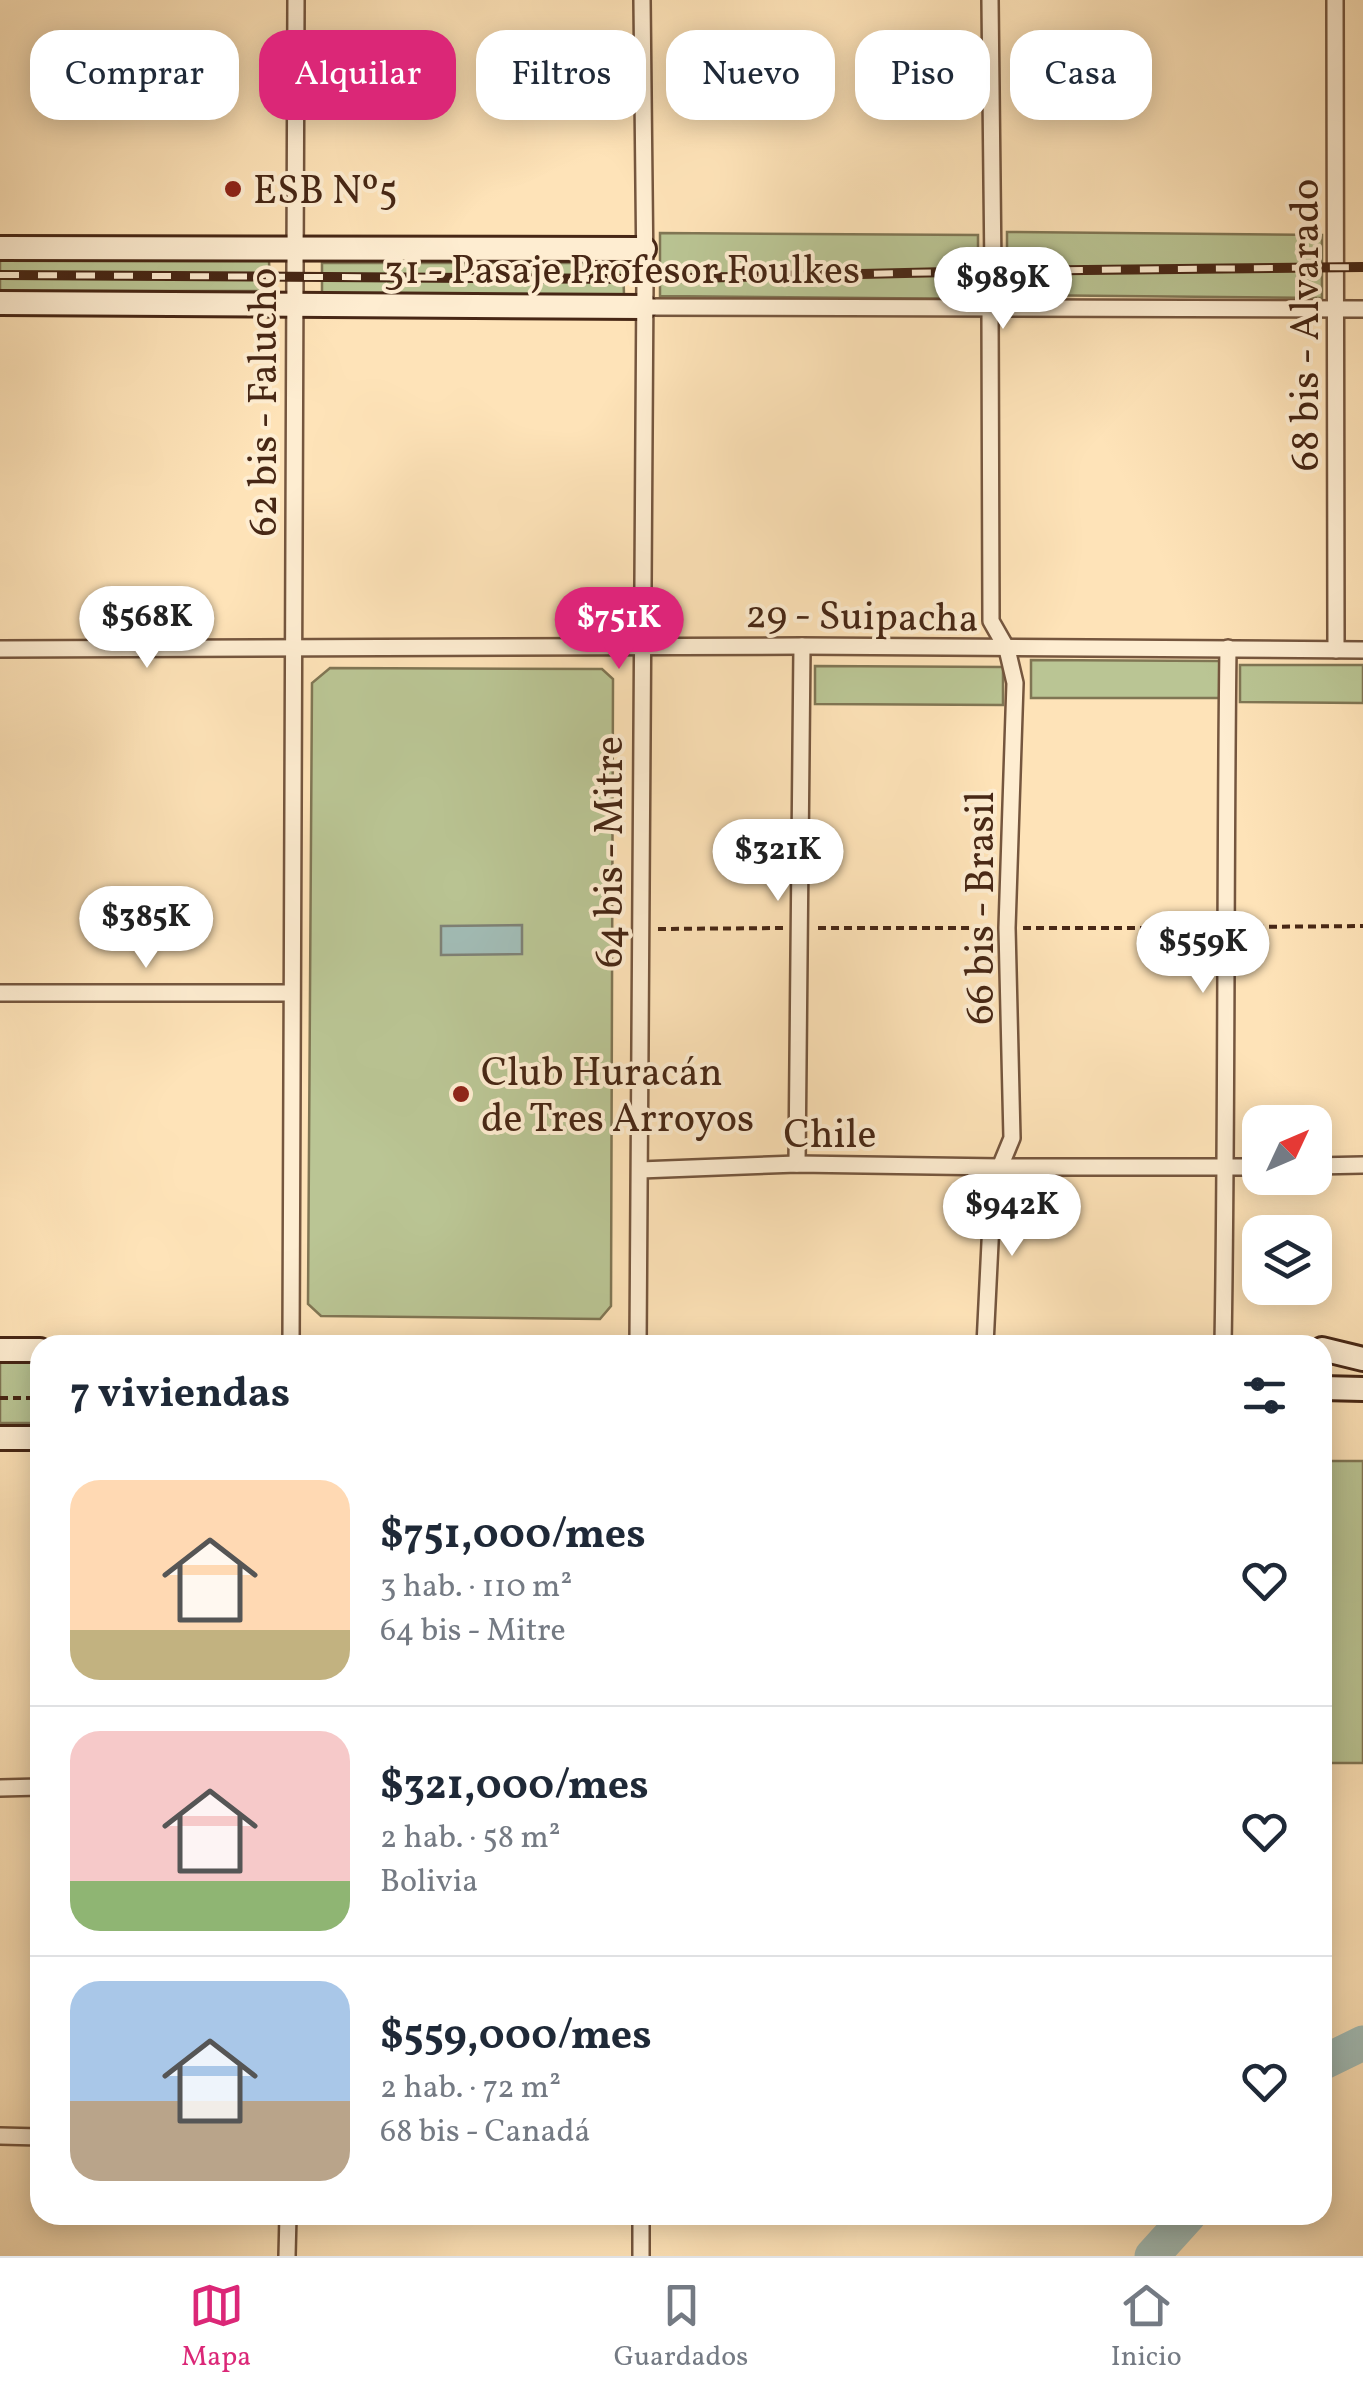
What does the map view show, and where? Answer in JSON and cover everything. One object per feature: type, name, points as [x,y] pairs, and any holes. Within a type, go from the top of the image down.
[{"type":"street","name":"62 bis - Falucho","points":[[291,1335],[296,0]]},
{"type":"street","name":"64 bis - Mitre","points":[[638,1335],[642,0]]},
{"type":"street","name":"66 bis - Brasil","points":[[985,1335],[992,1202],[1012,1138],[1007,928],[1015,683],[1008,648],[991,621],[990,0]]},
{"type":"street","name":"68 bis - Alvarado","points":[[1336,0],[1336,650]]},
{"type":"street","name":"31 - Pasaje Profesor Foulkes","points":[[0,248],[644,249]]},
{"type":"street","name":"31 - Pasaje Profesor Foulkes","points":[[0,302],[644,308],[1363,308]]},
{"type":"street","name":"29 - Suipacha","points":[[0,649],[802,646],[1363,650]]},
{"type":"street","points":[[797,1164],[802,646]]},
{"type":"street","points":[[1224,1335],[1228,648]]},
{"type":"street","points":[[0,994],[291,993]]},
{"type":"street","name":"Chile","points":[[640,1170],[797,1164],[1242,1168]]},
{"type":"street","points":[[1332,1166],[1363,1165]]},
{"type":"street","points":[[1332,1349],[1363,1348]]},
{"type":"street","points":[[0,1350],[30,1350]]},
{"type":"street","points":[[1332,1351],[1363,1359]]},
{"type":"street","points":[[1332,1388],[1363,1390]]},
{"type":"street","points":[[0,1438],[30,1438]]},
{"type":"street","points":[[0,1788],[30,1787]]},
{"type":"street","points":[[0,2136],[30,2136]]},
{"type":"street","points":[[287,2256],[288,2225]]},
{"type":"street","points":[[641,2225],[641,2256]]},
{"type":"path","points":[[0,1398],[30,1398]]},
{"type":"green space","points":[[1007,232],[1322,235],[1322,298],[1007,295]]},
{"type":"green space","points":[[660,233],[978,235],[978,299],[660,296]]},
{"type":"green space","points":[[0,260],[269,260],[270,291],[0,291]]},
{"type":"green space","points":[[322,263],[623,263],[624,295],[322,295]]},
{"type":"green space","points":[[1031,660],[1220,661],[1220,698],[1031,698]]},
{"type":"green space","points":[[1240,665],[1363,665],[1363,703],[1240,702]]},
{"type":"green space","points":[[815,666],[1003,667],[1003,705],[815,704]]},
{"type":"green space","name":"Club Huracán de Tres Arroyos","points":[[330,668],[602,669],[613,679],[611,1306],[600,1319],[321,1316],[308,1304],[312,683]]},
{"type":"green space","points":[[0,1359],[30,1359],[30,1423],[0,1423]]},
{"type":"green space","points":[[1332,1461],[1363,1461],[1363,1763],[1332,1763]]},
{"type":"water","points":[[522,925],[522,954],[441,955],[441,926]]},
{"type":"waterway","points":[[1332,2058],[1363,2043]]},
{"type":"waterway","points":[[1152,2256],[1180,2225]]},
{"type":"railway","points":[[0,275],[645,279],[1363,267]]},
{"type":"place","name":"ESB Nº5","points":[[233,189]]},
{"type":"place","name":"Club Huracán de Tres Arroyos","points":[[461,1094]]}]
